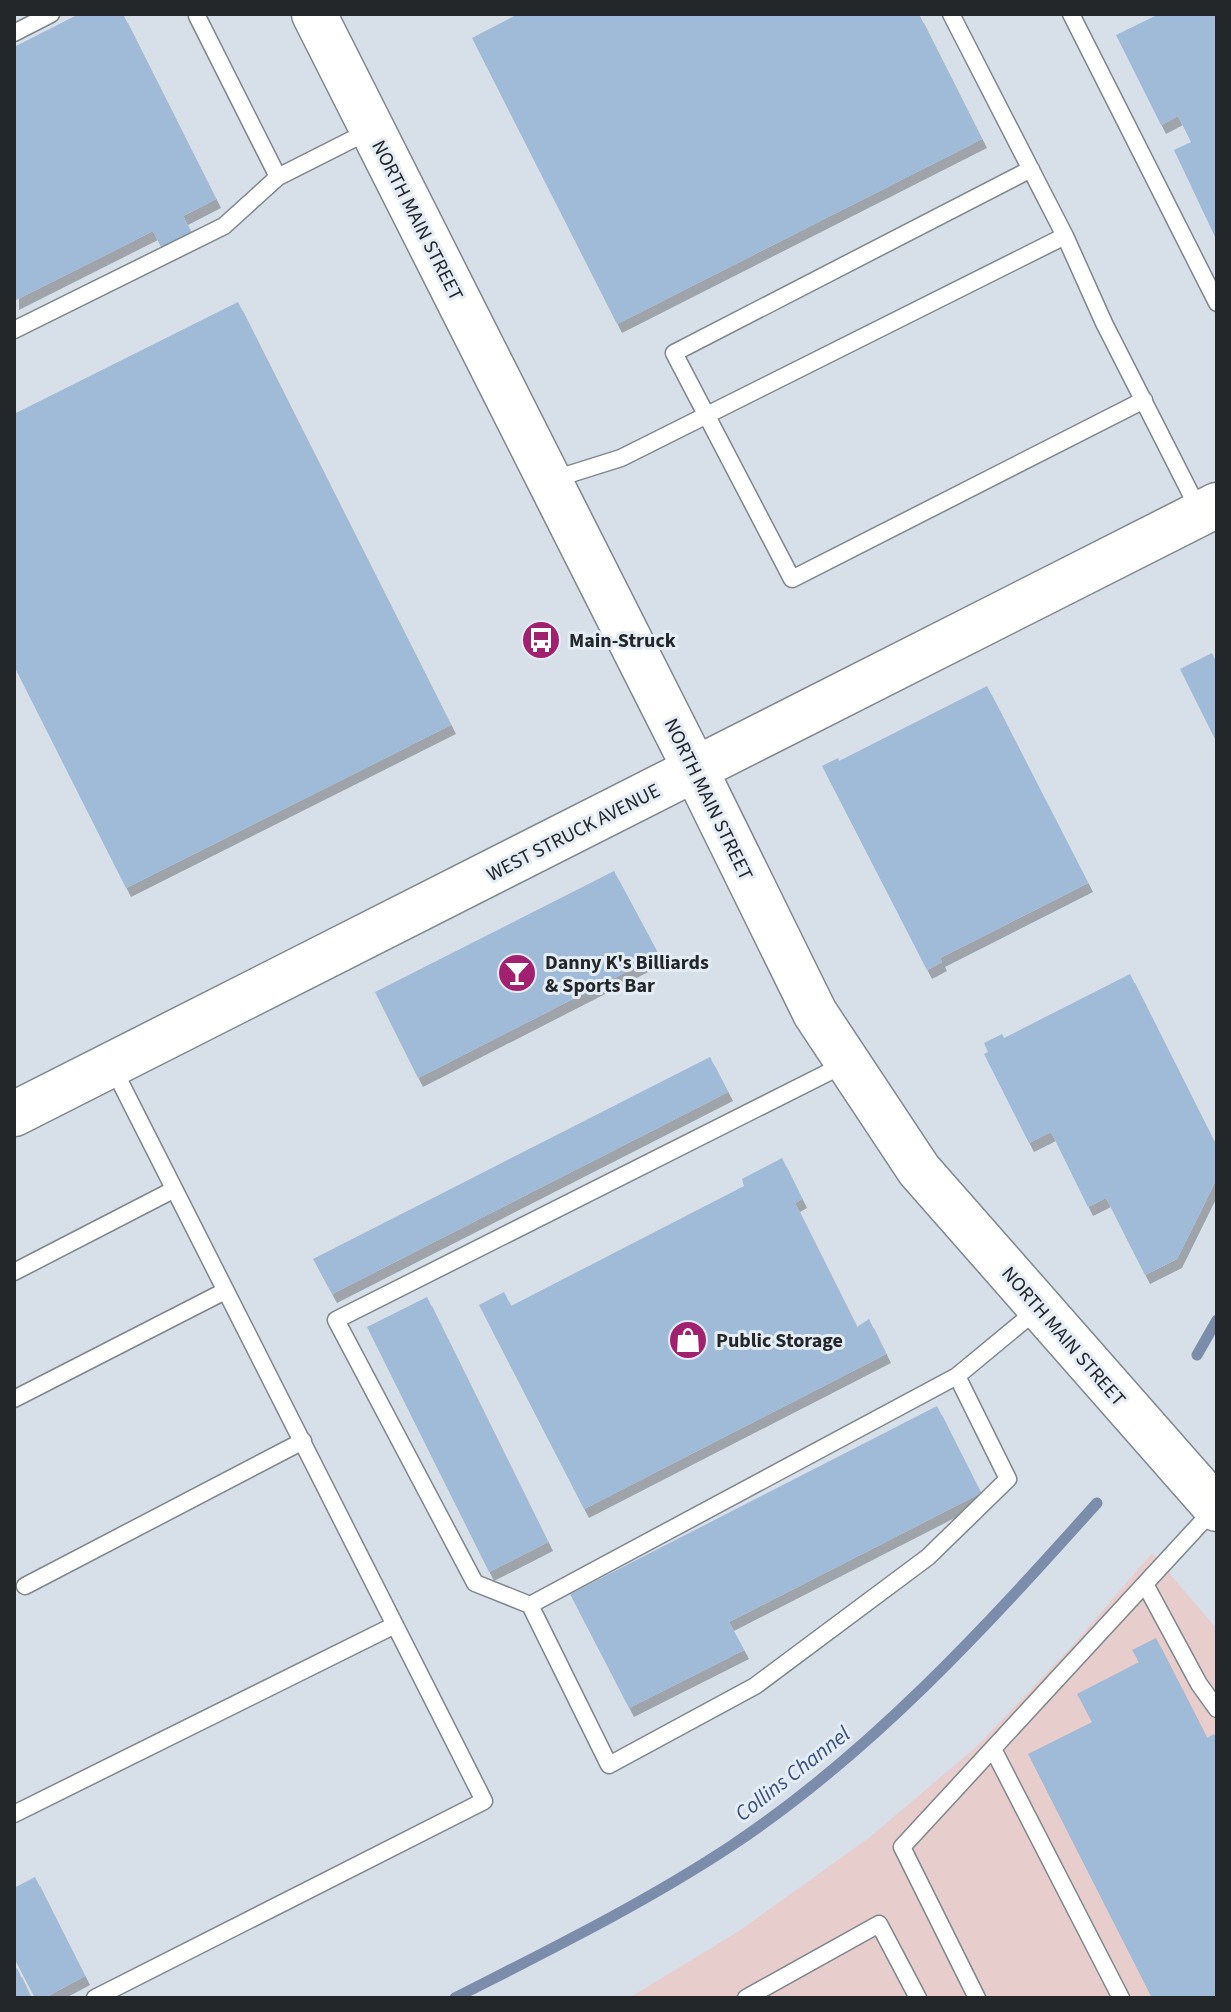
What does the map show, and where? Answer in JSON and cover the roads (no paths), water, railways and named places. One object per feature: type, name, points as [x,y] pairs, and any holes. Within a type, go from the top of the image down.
[{"type":"main road","name":"NORTH MAIN STREET","points":[[314,14],[815,1013],[919,1170],[1216,1507]]},
{"type":"main road","name":"WEST STRUCK AVENUE","points":[[14,1114],[1209,509]]},
{"type":"lane","points":[[14,33],[51,14]]},
{"type":"lane","points":[[951,14],[1065,236],[1104,323],[1144,400],[1209,509]]},
{"type":"lane","points":[[1071,14],[1217,303]]},
{"type":"lane","points":[[198,15],[278,177]]},
{"type":"lane","points":[[14,330],[224,226],[278,177],[372,129]]},
{"type":"lane","points":[[1031,169],[674,353],[792,579],[1144,400]]},
{"type":"lane","points":[[550,480],[621,458],[1065,236]]},
{"type":"lane","points":[[848,1063],[336,1320],[475,1583],[530,1605],[609,1765],[755,1686],[928,1557],[1008,1479],[957,1376]]},
{"type":"lane","points":[[95,1998],[484,1801],[111,1065]]},
{"type":"lane","points":[[14,1272],[173,1190]]},
{"type":"lane","points":[[14,1399],[225,1291]]},
{"type":"lane","points":[[530,1605],[957,1376],[1039,1308]]},
{"type":"lane","points":[[25,1586],[303,1441]]},
{"type":"lane","points":[[977,1998],[902,1847],[1216,1507]]},
{"type":"lane","points":[[1145,1584],[1199,1684],[1217,1709]]},
{"type":"lane","points":[[14,1814],[395,1625]]},
{"type":"lane","points":[[993,1749],[1121,1998]]},
{"type":"lane","points":[[746,1998],[879,1924],[918,1998]]},
{"type":"waterway","name":"Collins Channel","points":[[1197,1355],[1217,1320]]},
{"type":"waterway","name":"Collins Channel","points":[[455,1998],[664,1887],[782,1810],[879,1730],[969,1642],[1097,1503]]},
{"type":"place","name":"Main-Struck","points":[[541,640]]},
{"type":"place","name":"Danny K's Billiards & Sports Bar","points":[[517,973]]},
{"type":"place","name":"Public Storage","points":[[688,1340]]}]
